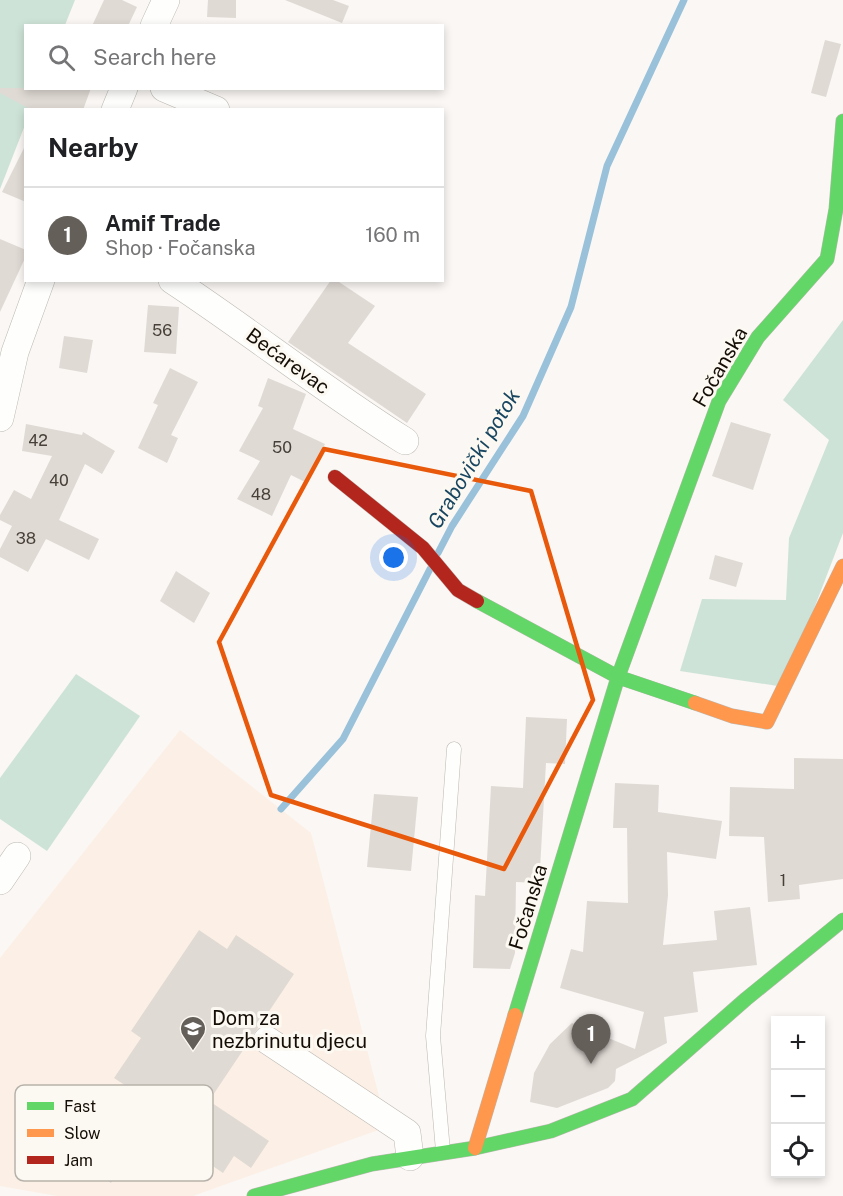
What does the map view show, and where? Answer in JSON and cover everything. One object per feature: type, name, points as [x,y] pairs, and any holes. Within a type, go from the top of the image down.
[{"type":"street","points":[[155,24],[166,0]]},
{"type":"street","points":[[116,108],[123,90]]},
{"type":"street","points":[[169,90],[211,108]]},
{"type":"street","name":"Fočanska","points":[[475,1148],[618,677],[680,512],[718,401],[758,337],[827,259],[836,209],[843,121]]},
{"type":"street","points":[[0,418],[15,352],[40,282]]},
{"type":"street","name":"Bećarevac","points":[[175,282],[274,349],[348,405],[405,441]]},
{"type":"street","points":[[336,477],[423,548],[458,590],[520,627],[618,677],[732,716],[767,722],[843,566]]},
{"type":"street","points":[[0,881],[16,856]]},
{"type":"street","points":[[254,1196],[410,1156],[475,1148],[551,1131],[632,1099],[746,999],[843,920]]},
{"type":"street","points":[[267,1040],[407,1133],[410,1156]]},
{"type":"lane","points":[[443,1151],[433,1035],[454,749]]},
{"type":"highlighted area","points":[[324,449],[531,491],[593,700],[504,869],[271,795],[219,642]]},
{"type":"shaded area","points":[[180,730],[311,833],[387,1127],[193,1196],[57,1196],[0,1186],[0,958]]},
{"type":"green space","points":[[0,0],[75,0],[65,24],[24,24],[24,90],[27,90],[32,108],[24,108],[24,128],[0,189]]},
{"type":"green space","points":[[843,320],[843,533],[784,687],[680,671],[702,599],[786,600],[789,538],[829,440],[783,400]]},
{"type":"green space","points":[[76,674],[140,716],[47,851],[0,819],[0,778]]},
{"type":"building","points":[[104,0],[122,0],[137,7],[129,24],[93,24]]},
{"type":"building","points":[[208,0],[236,0],[236,18],[207,17]]},
{"type":"building","points":[[285,0],[333,0],[349,6],[342,23]]},
{"type":"building","points":[[825,40],[841,44],[826,97],[811,93]]},
{"type":"building","points":[[0,88],[90,90],[84,108],[28,108],[0,93]]},
{"type":"building","points":[[24,148],[24,201],[2,192]]},
{"type":"building","points":[[0,239],[24,249],[24,260],[0,312]]},
{"type":"building","points":[[330,282],[339,282],[375,306],[348,343],[426,394],[407,423],[288,342]]},
{"type":"building","points":[[148,305],[179,307],[176,354],[144,352]]},
{"type":"building","points":[[64,336],[93,340],[87,373],[59,368]]},
{"type":"building","points":[[170,368],[198,382],[171,435],[178,438],[167,463],[138,448],[158,405],[153,403]]},
{"type":"building","points":[[268,378],[306,394],[293,429],[325,444],[305,482],[291,475],[272,516],[237,499],[260,461],[239,451],[263,408],[258,406]]},
{"type":"building","points":[[731,422],[771,434],[753,490],[712,476]]},
{"type":"building","points":[[26,424],[82,435],[83,432],[115,451],[102,474],[85,464],[59,520],[99,539],[89,560],[46,539],[28,572],[0,557],[0,549],[12,526],[0,520],[0,515],[14,490],[31,499],[52,456],[22,451]]},
{"type":"building","points":[[715,555],[743,563],[736,587],[709,579]]},
{"type":"building","points":[[176,571],[210,593],[194,623],[160,601]]},
{"type":"building","points":[[526,717],[567,719],[565,764],[546,763],[540,869],[536,883],[516,882],[515,953],[510,969],[473,968],[475,895],[485,896],[491,786],[523,788]]},
{"type":"building","points":[[794,758],[843,759],[843,879],[799,885],[800,899],[768,902],[764,837],[729,836],[730,787],[794,789]]},
{"type":"building","points":[[615,783],[659,785],[658,812],[722,821],[716,859],[667,852],[668,895],[663,945],[717,940],[714,911],[750,907],[757,965],[693,972],[698,1012],[664,1017],[667,1043],[616,1069],[615,1081],[608,1088],[557,1108],[530,1102],[534,1073],[550,1044],[572,1023],[635,1049],[644,1012],[560,988],[571,949],[583,952],[587,901],[628,903],[627,828],[613,828]]},
{"type":"building","points":[[374,794],[418,797],[411,871],[367,867]]},
{"type":"building","points":[[199,930],[227,949],[236,935],[294,974],[213,1095],[213,1085],[125,1085],[114,1078],[141,1038],[131,1031]]},
{"type":"building","points":[[213,1104],[269,1141],[251,1168],[234,1156],[223,1173],[213,1166]]},
{"type":"waterway","name":"Grabovički potok","points":[[438,553],[452,526],[523,416],[571,307],[607,166],[684,0]]},
{"type":"waterway","name":"Grabovički potok","points":[[281,809],[343,739],[430,569]]},
{"type":"traffic: fast","points":[[695,703],[618,677],[719,401],[758,337],[827,259],[836,209],[843,121]]},
{"type":"traffic: fast","points":[[477,601],[618,677],[515,1015]]},
{"type":"traffic: fast","points":[[254,1196],[372,1164],[475,1148],[551,1131],[632,1099],[746,999],[843,920]]},
{"type":"traffic: slow","points":[[695,703],[732,716],[767,722],[843,566]]},
{"type":"traffic: slow","points":[[475,1148],[515,1015]]},
{"type":"traffic: jam","points":[[335,477],[423,548],[458,590],[477,601]]},
{"type":"place","name":"Dom za nezbrinutu djecu","points":[[193,1052]]},
{"type":"place","name":"Amif Trade","points":[[591,1064]]}]
